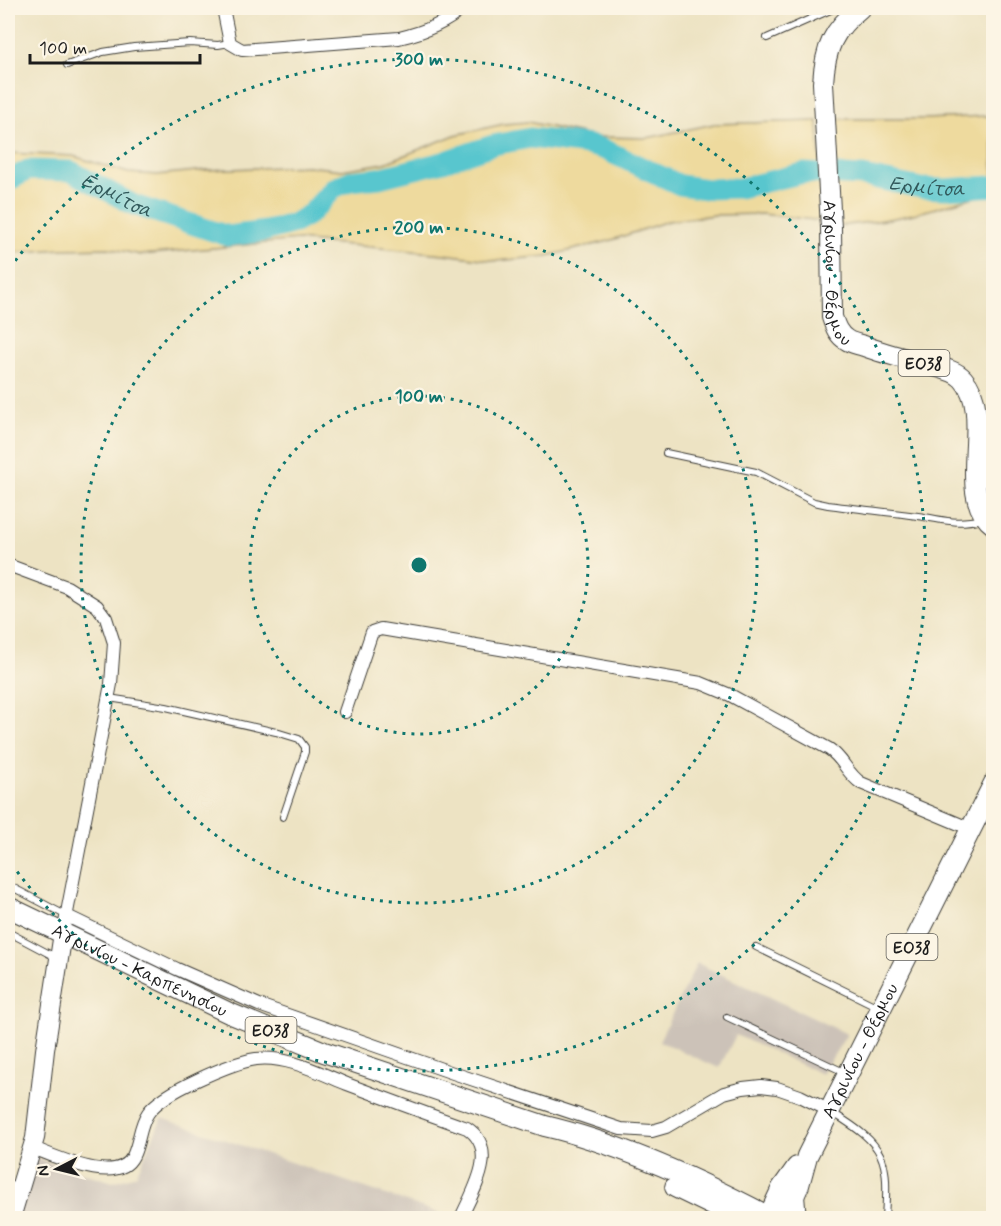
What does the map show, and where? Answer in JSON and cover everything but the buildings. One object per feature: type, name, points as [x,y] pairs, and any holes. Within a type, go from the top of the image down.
[{"type":"main road","name":"Αγρινίου - Θέρμου","points":[[860,8],[846,19],[838,30],[824,62],[832,317],[836,330],[846,340],[946,369],[961,377],[969,387],[974,400],[978,501],[989,522]]},
{"type":"main road","name":"Αγρινίου - Θέρμου","points":[[773,1218],[799,1185],[807,1156],[993,783]]},
{"type":"main road","name":"Αγρινίου - Καρπενησίου","points":[[8,907],[65,924],[229,1013],[324,1052],[545,1126],[575,1133],[684,1176],[773,1218]]},
{"type":"main road","name":"Αγρινίου - Καρπενησίου","points":[[545,1126],[574,1145],[665,1182],[731,1216]]},
{"type":"main road","name":"Αγρινίου - Θέρμου","points":[[773,1218],[789,1176],[807,1156]]},
{"type":"street","points":[[223,8],[230,43],[242,50],[399,38],[415,34],[454,15],[463,8]]},
{"type":"street","points":[[8,566],[67,587],[98,606],[106,618],[114,643],[114,669],[58,959],[33,1148],[11,1218]]},
{"type":"street","points":[[345,712],[372,632],[381,629],[701,683],[730,694],[839,755],[853,777],[861,783],[971,829]]},
{"type":"street","points":[[65,924],[259,1005],[612,1126],[652,1131],[666,1127],[724,1093],[761,1086],[777,1088],[800,1096],[830,1111]]},
{"type":"street","points":[[33,1148],[92,1168],[110,1169],[124,1166],[129,1163],[135,1153],[143,1121],[158,1102],[193,1082],[235,1065],[255,1059],[270,1058],[308,1069],[467,1128],[474,1133],[484,1152],[483,1166],[461,1218]]},
{"type":"street","points":[[799,1185],[797,1203],[800,1218]]},
{"type":"lane","points":[[767,38],[835,8]]},
{"type":"lane","points":[[67,65],[103,52],[134,47],[230,43]]},
{"type":"lane","points":[[666,453],[756,471],[814,502],[828,505],[922,517],[949,523],[989,522]]},
{"type":"lane","points":[[108,698],[166,707],[299,739],[305,747],[305,752],[283,817]]},
{"type":"lane","points":[[8,885],[65,924]]},
{"type":"lane","points":[[8,932],[58,959]]},
{"type":"lane","points":[[756,947],[881,1009]]},
{"type":"lane","points":[[727,1017],[847,1074]]},
{"type":"lane","points":[[830,1111],[866,1136],[875,1144],[880,1153],[887,1178],[885,1218]]},
{"type":"shaded area","points":[[697,963],[847,1034],[822,1074],[736,1035],[719,1068],[659,1041]]},
{"type":"shaded area","points":[[162,1118],[453,1218],[14,1218],[34,1158],[113,1182],[136,1175]]},
{"type":"sand","points":[[993,117],[993,193],[903,216],[837,226],[831,119],[926,119]]},
{"type":"sand","points":[[818,121],[823,221],[762,214],[714,215],[668,221],[609,241],[547,256],[497,261],[297,240],[141,255],[109,248],[8,253],[8,153],[73,156],[128,173],[157,175],[206,170],[308,166],[342,170],[385,163],[455,135],[504,124],[528,122],[596,137],[647,138],[714,124]]},
{"type":"waterway","name":"Ερμίτσα","points":[[8,181],[28,170],[71,171],[134,205],[228,236],[266,231],[295,223],[310,214],[334,188],[350,181],[379,178],[443,162],[493,145],[530,138],[603,149],[680,185],[707,189],[740,188],[804,173],[863,176],[921,188],[994,186]]}]
